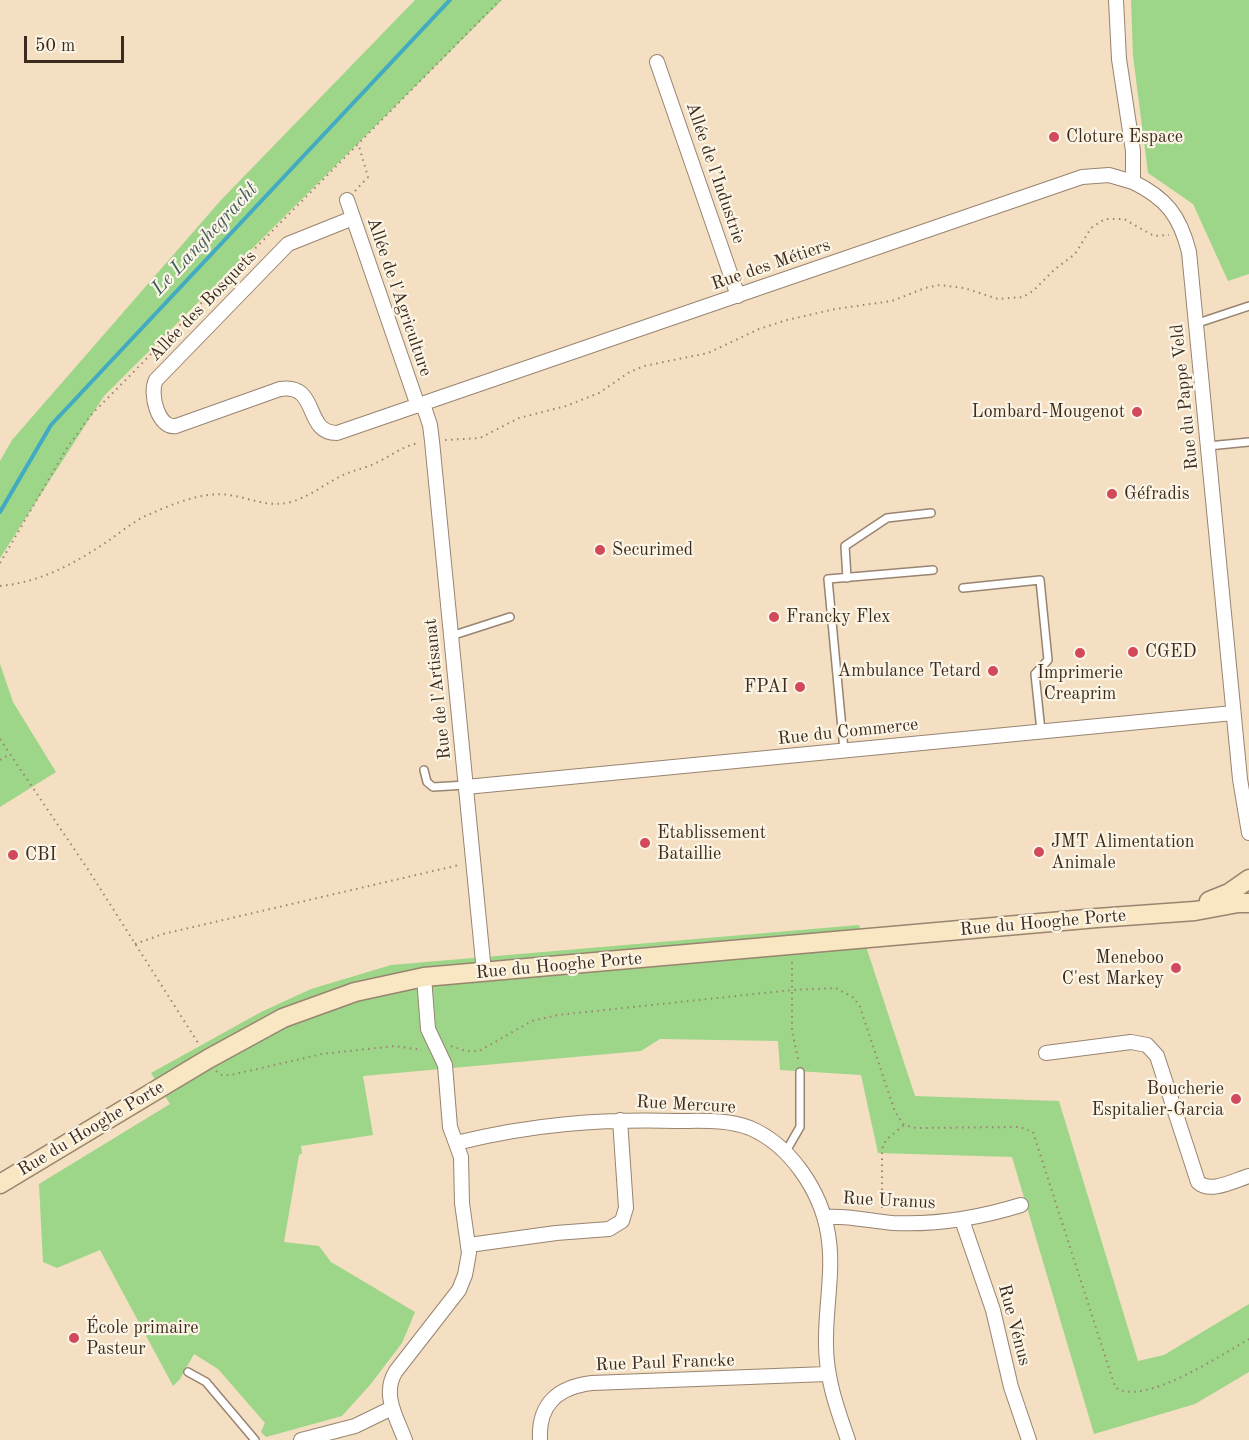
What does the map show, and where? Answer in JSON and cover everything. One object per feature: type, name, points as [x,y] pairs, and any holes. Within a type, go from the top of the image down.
[{"type":"street","points":[[1116,0],[1119,59],[1133,151],[1133,182]]},
{"type":"street","name":"Allée de l’Industrie","points":[[657,62],[738,296]]},
{"type":"street","name":"Rue des Métiers","points":[[420,405],[1082,177],[1109,175],[1133,182]]},
{"type":"street","name":"Rue du Pappe Veld","points":[[1133,182],[1157,196],[1175,215],[1183,231],[1189,252],[1233,713],[1249,833]]},
{"type":"street","name":"Allée de l'Agriculture","points":[[347,200],[420,405]]},
{"type":"street","name":"Allée des Bosquets","points":[[353,218],[288,244],[156,380],[152,389],[153,397],[164,423],[172,427],[280,389],[294,389],[306,398],[320,426],[333,434],[420,405]]},
{"type":"street","name":"Rue de l'Artisanat","points":[[420,405],[430,425],[432,441],[484,972]]},
{"type":"street","name":"Rue du Commerce","points":[[466,786],[1233,713]]},
{"type":"street","name":"Rue du Hooghe Porte","points":[[1167,912],[1221,896],[1249,879]]},
{"type":"street","name":"Rue du Hooghe Porte","points":[[0,1184],[258,1030],[304,1009],[373,987],[424,977],[1195,911],[1249,903]]},
{"type":"street","points":[[405,1440],[392,1408],[389,1389],[392,1377],[459,1290],[469,1260],[469,1245],[461,1196],[460,1157],[450,1127],[446,1065],[428,1029],[424,977]]},
{"type":"street","points":[[1046,1053],[1131,1042],[1147,1045],[1157,1056],[1198,1182],[1204,1187],[1212,1187],[1249,1176]]},
{"type":"street","points":[[469,1245],[556,1233],[609,1229],[619,1225],[625,1217],[626,1208],[620,1120]]},
{"type":"street","name":"Rue Mercure","points":[[456,1143],[534,1127],[620,1120],[715,1121],[750,1128],[764,1136],[785,1153],[806,1179],[824,1217],[830,1248],[826,1336],[827,1374],[848,1440]]},
{"type":"street","name":"Rue Uranus","points":[[824,1217],[842,1216],[883,1222],[935,1222],[962,1220],[1021,1205]]},
{"type":"street","name":"Rue Vénus","points":[[962,1220],[993,1310],[1011,1387],[1029,1440]]},
{"type":"street","name":"Rue Paul Francke","points":[[540,1440],[542,1419],[552,1399],[562,1391],[575,1386],[827,1374]]},
{"type":"street","points":[[301,1440],[355,1426],[392,1408]]},
{"type":"lane","points":[[1196,324],[1249,306]]},
{"type":"lane","points":[[1208,446],[1249,442]]},
{"type":"lane","points":[[847,578],[845,546],[887,518],[931,513]]},
{"type":"lane","points":[[844,750],[828,579],[933,570]]},
{"type":"lane","points":[[963,588],[1040,580],[1048,660],[1035,675],[1041,731]]},
{"type":"lane","points":[[451,636],[510,616]]},
{"type":"lane","points":[[424,770],[427,782],[433,787],[466,786]]},
{"type":"lane","points":[[785,1153],[800,1127],[800,1072]]},
{"type":"lane","points":[[188,1372],[206,1382],[255,1440]]},
{"type":"path","points":[[0,563],[66,448],[84,422],[500,0]]},
{"type":"path","points":[[347,200],[368,177],[357,143]]},
{"type":"path","points":[[0,586],[26,583],[51,574],[159,510],[214,494],[235,496],[262,504],[288,502],[319,490],[348,473],[377,463],[407,446],[432,441],[480,438],[519,418],[566,406],[599,393],[628,373],[644,366],[708,353],[759,329],[787,320],[835,309],[892,301],[925,288],[940,285],[964,288],[998,299],[1023,297],[1034,291],[1054,270],[1075,254],[1091,228],[1105,219],[1124,219],[1154,236],[1162,237],[1183,231]]},
{"type":"path","points":[[0,740],[218,1073],[227,1076],[322,1054],[395,1046],[423,1050],[436,1046],[449,1046],[466,1051],[479,1051],[532,1021],[558,1015],[792,990],[836,988],[855,998],[860,1007],[897,1117],[904,1125],[916,1128],[1020,1127],[1033,1132],[1054,1192],[1113,1384],[1118,1390],[1135,1392],[1167,1383],[1194,1371],[1249,1339]]},
{"type":"path","points":[[0,760],[10,754]]},
{"type":"path","points":[[135,944],[163,934],[473,861]]},
{"type":"path","points":[[791,945],[792,1032],[800,1072]]},
{"type":"path","points":[[883,1222],[882,1149],[886,1140],[904,1125]]},
{"type":"green space","points":[[415,0],[502,0],[104,396],[0,558],[0,461],[12,440],[221,200]]},
{"type":"green space","points":[[1131,0],[1249,0],[1249,274],[1228,281],[1193,204],[1148,173],[1133,56]]},
{"type":"green space","points":[[0,664],[13,702],[56,772],[0,807]]},
{"type":"green space","points":[[859,925],[915,1096],[1059,1101],[1138,1361],[1164,1355],[1249,1304],[1249,1372],[1195,1404],[1094,1434],[1012,1157],[878,1153],[861,1075],[780,1070],[778,1041],[660,1039],[641,1051],[363,1076],[373,1135],[301,1146],[302,1153],[299,1155],[284,1242],[319,1246],[331,1262],[415,1312],[402,1343],[370,1385],[342,1416],[266,1437],[261,1432],[265,1423],[218,1369],[194,1354],[180,1379],[173,1386],[100,1250],[57,1268],[43,1262],[39,1184],[170,1104],[151,1073],[261,1012],[311,989],[391,965]]},
{"type":"waterway","name":"Le Langhegracht","points":[[0,512],[51,425],[450,0]]},
{"type":"place","name":"Cloture Espace","points":[[1054,137]]},
{"type":"place","name":"Lombard-Mougenot","points":[[1137,412]]},
{"type":"place","name":"Géfradis","points":[[1112,494]]},
{"type":"place","name":"Securimed","points":[[600,550]]},
{"type":"place","name":"Francky Flex","points":[[774,617]]},
{"type":"place","name":"CGED","points":[[1133,652]]},
{"type":"place","name":"Imprimerie Creaprim","points":[[1080,653]]},
{"type":"place","name":"Ambulance Tetard","points":[[993,671]]},
{"type":"place","name":"FPAI","points":[[800,687]]},
{"type":"place","name":"Etablissement Bataillie","points":[[645,843]]},
{"type":"place","name":"JMT Alimentation Animale","points":[[1039,852]]},
{"type":"place","name":"CBI","points":[[13,855]]},
{"type":"place","name":"Meneboo C'est Markey","points":[[1176,968]]},
{"type":"place","name":"Boucherie Espitalier-Garcia","points":[[1236,1099]]},
{"type":"place","name":"École primaire Pasteur","points":[[74,1338]]}]
